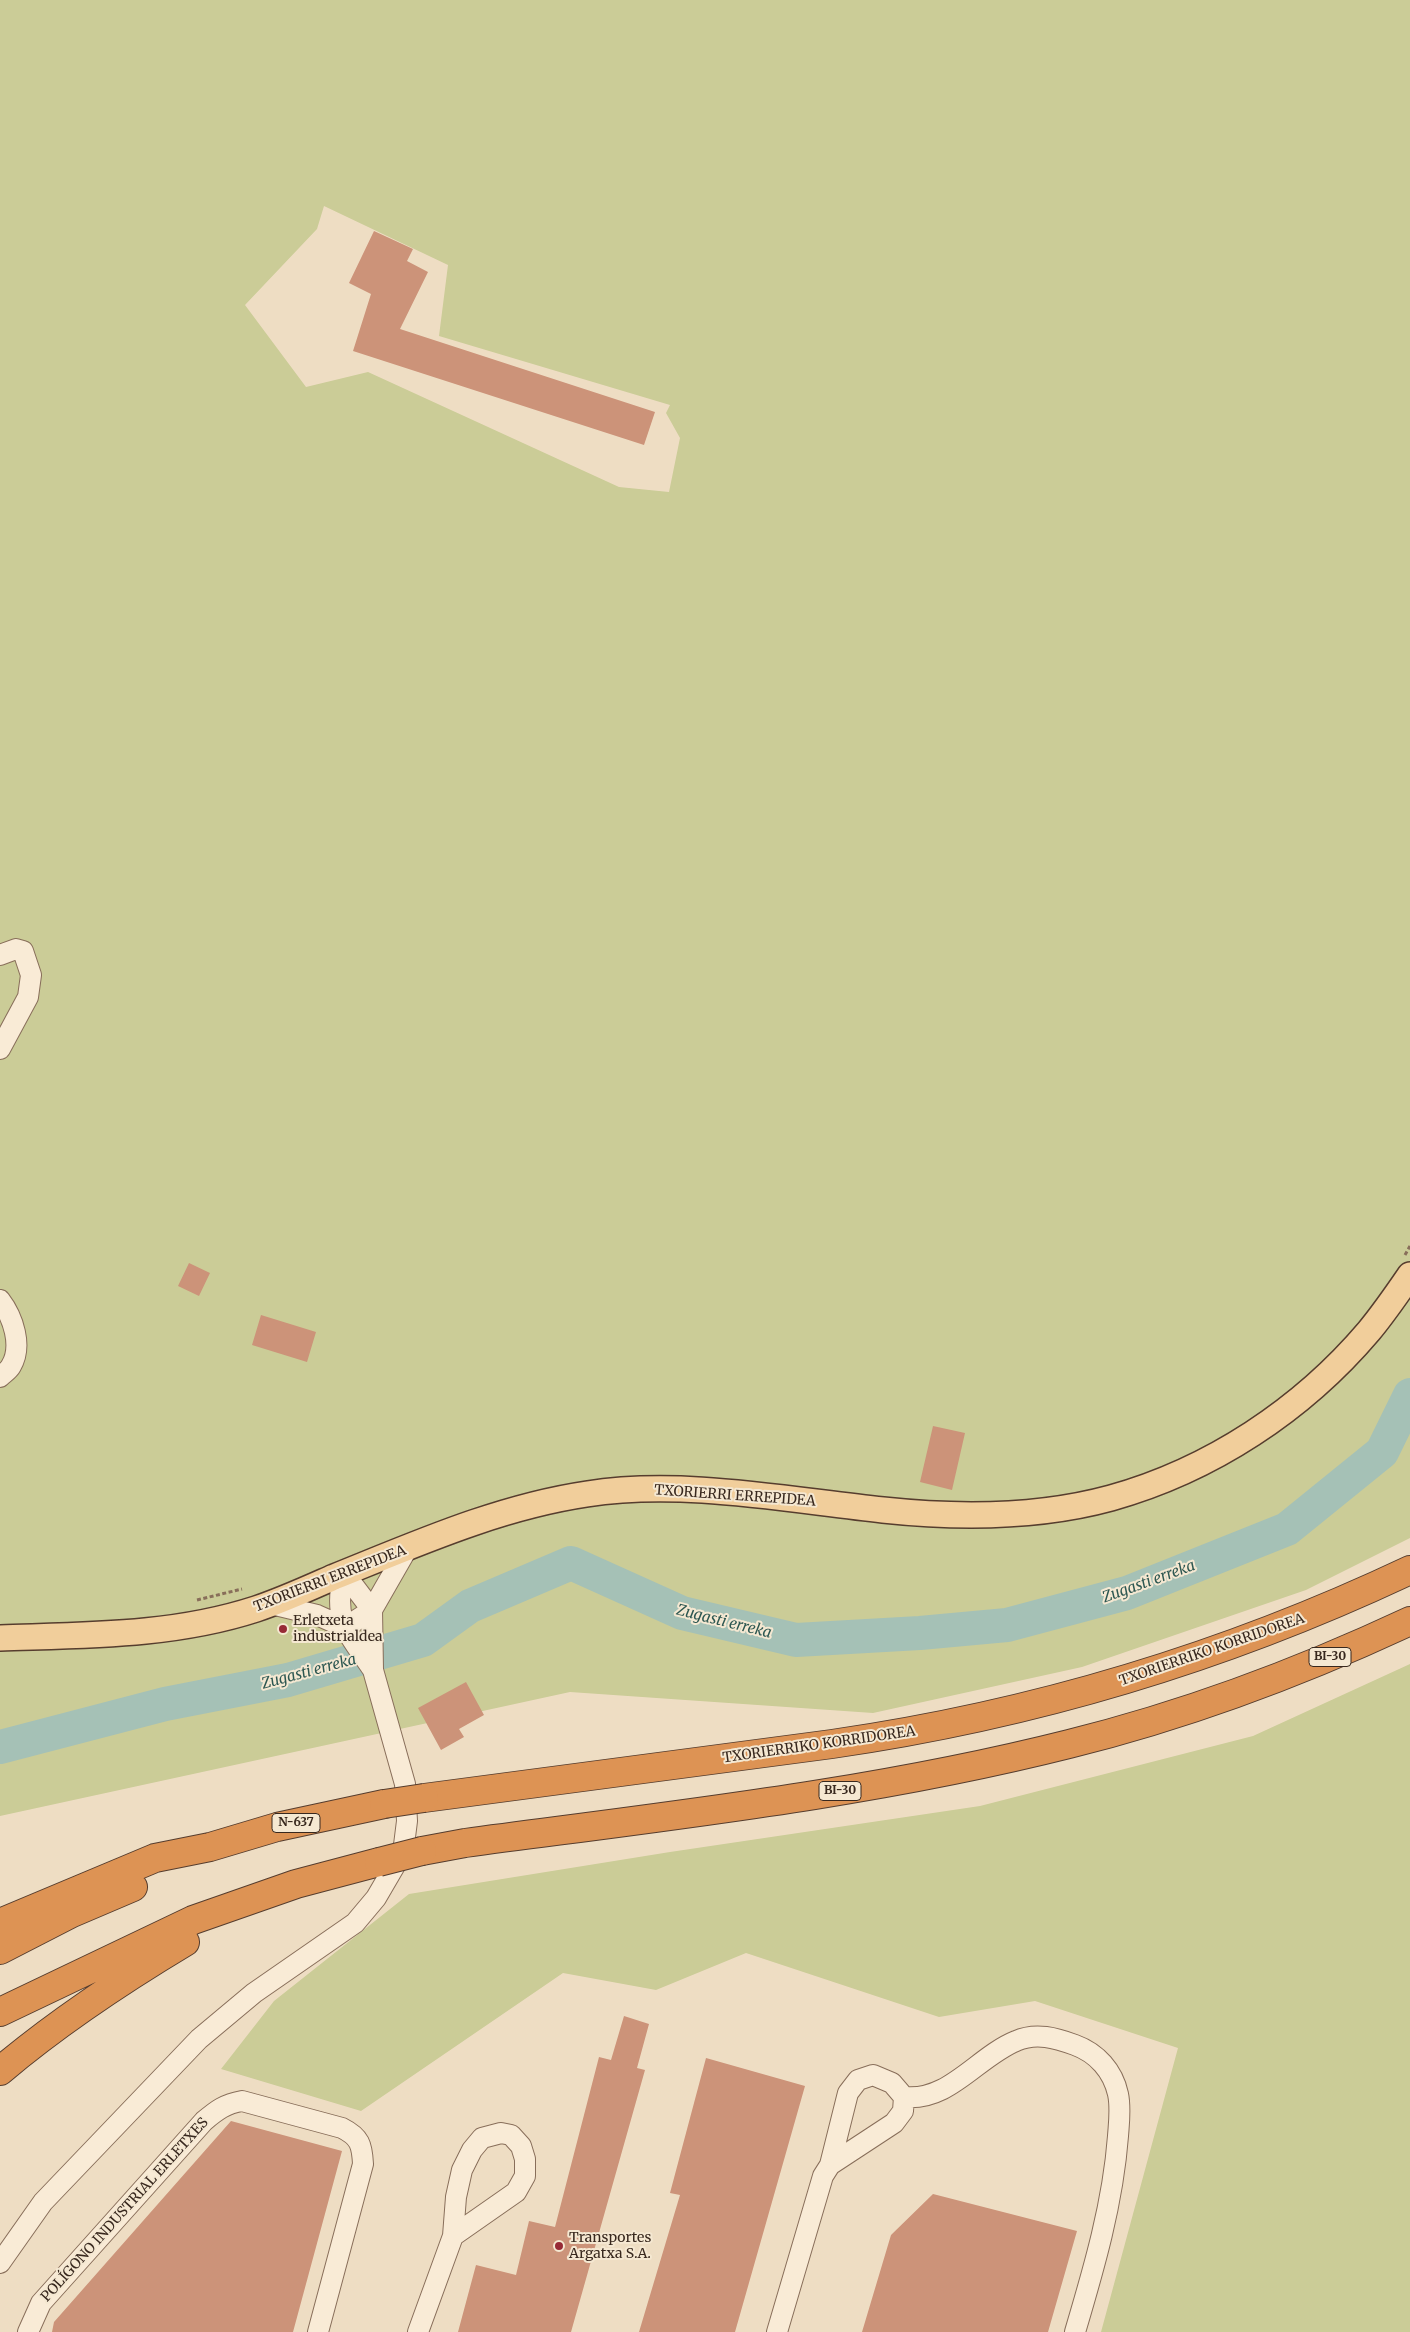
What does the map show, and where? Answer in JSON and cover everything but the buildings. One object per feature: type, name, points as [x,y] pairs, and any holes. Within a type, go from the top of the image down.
[{"type":"highway","name":"TXORIERRIKO KORRIDOREA","points":[[210,1847],[277,1827],[384,1804],[894,1735],[996,1714],[1108,1686],[1232,1645],[1338,1604],[1410,1570]]},
{"type":"highway","name":"BI-30","points":[[260,1898],[326,1875],[422,1851],[465,1843],[798,1797],[903,1780],[1006,1759],[1121,1730],[1248,1688],[1356,1646],[1410,1621]]},
{"type":"highway","points":[[0,1923],[155,1858],[210,1847]]},
{"type":"highway","points":[[0,1950],[72,1913],[180,1866],[210,1847]]},
{"type":"highway","points":[[0,2012],[193,1920],[260,1898]]},
{"type":"highway","points":[[0,2071],[68,2016],[116,1984],[260,1898]]},
{"type":"main road","name":"TXORIERRI ERREPIDEA","points":[[0,1638],[118,1634],[185,1628],[271,1604],[482,1519],[589,1493],[662,1489],[772,1497],[887,1511],[986,1515],[1041,1511],[1110,1498],[1179,1474],[1251,1436],[1288,1410],[1369,1331],[1410,1275]]},
{"type":"street","points":[[0,955],[16,949],[23,951],[31,975],[28,997],[0,1049]]},
{"type":"street","points":[[0,1300],[9,1311],[18,1344],[11,1366],[0,1377]]},
{"type":"street","points":[[0,2263],[43,2202],[198,2039],[254,1993],[355,1923],[376,1898],[397,1862],[404,1845],[408,1807],[404,1780],[373,1670],[372,1614],[406,1549]]},
{"type":"street","points":[[344,1573],[372,1614]]},
{"type":"street","points":[[344,1573],[340,1603],[344,1627],[373,1670]]},
{"type":"street","points":[[271,1604],[317,1615],[344,1627]]},
{"type":"street","points":[[344,1627],[372,1614]]},
{"type":"street","points":[[904,2098],[917,2099],[933,2095],[1004,2047],[1028,2037],[1050,2038],[1088,2050],[1108,2070],[1116,2085],[1120,2101],[1116,2156],[1101,2239],[1075,2332]]},
{"type":"street","points":[[777,2332],[823,2176],[830,2165],[848,2093],[858,2080],[873,2075],[892,2083],[904,2098],[903,2111],[894,2123],[830,2165]]},
{"type":"street","name":"POLÍGONO INDUSTRIAL ERLETXES","points":[[28,2332],[41,2303],[204,2121],[218,2109],[242,2101],[342,2128],[356,2135],[362,2146],[363,2164],[318,2332]]},
{"type":"street","points":[[418,2332],[453,2236],[456,2197],[462,2170],[472,2150],[482,2138],[500,2133],[511,2135],[521,2146],[524,2159],[525,2176],[516,2192],[453,2236]]},
{"type":"green space","points":[[0,0],[1410,0],[1410,1538],[1306,1590],[1082,1667],[873,1713],[570,1692],[0,1816]],"holes":[[[324,206],[448,265],[439,336],[670,405],[666,413],[680,438],[669,492],[619,487],[368,372],[306,387],[245,305],[317,229]]]},
{"type":"green space","points":[[1410,1664],[1410,2332],[1101,2332],[1178,2048],[1035,2001],[939,2017],[746,1953],[656,1990],[563,1973],[361,2111],[221,2069],[274,2001],[409,1894],[670,1852],[980,1806],[1253,1736]]},
{"type":"waterway","name":"Zugasti erreka","points":[[0,1747],[165,1704],[288,1680],[423,1640],[470,1606],[571,1563],[682,1613],[796,1640],[920,1633],[1007,1625],[1127,1593],[1287,1529],[1382,1452],[1410,1395]]},
{"type":"place","name":"Erletxeta industrialdea","points":[[283,1629]]},
{"type":"place","name":"Transportes Argatxa S.A.","points":[[559,2246]]}]
